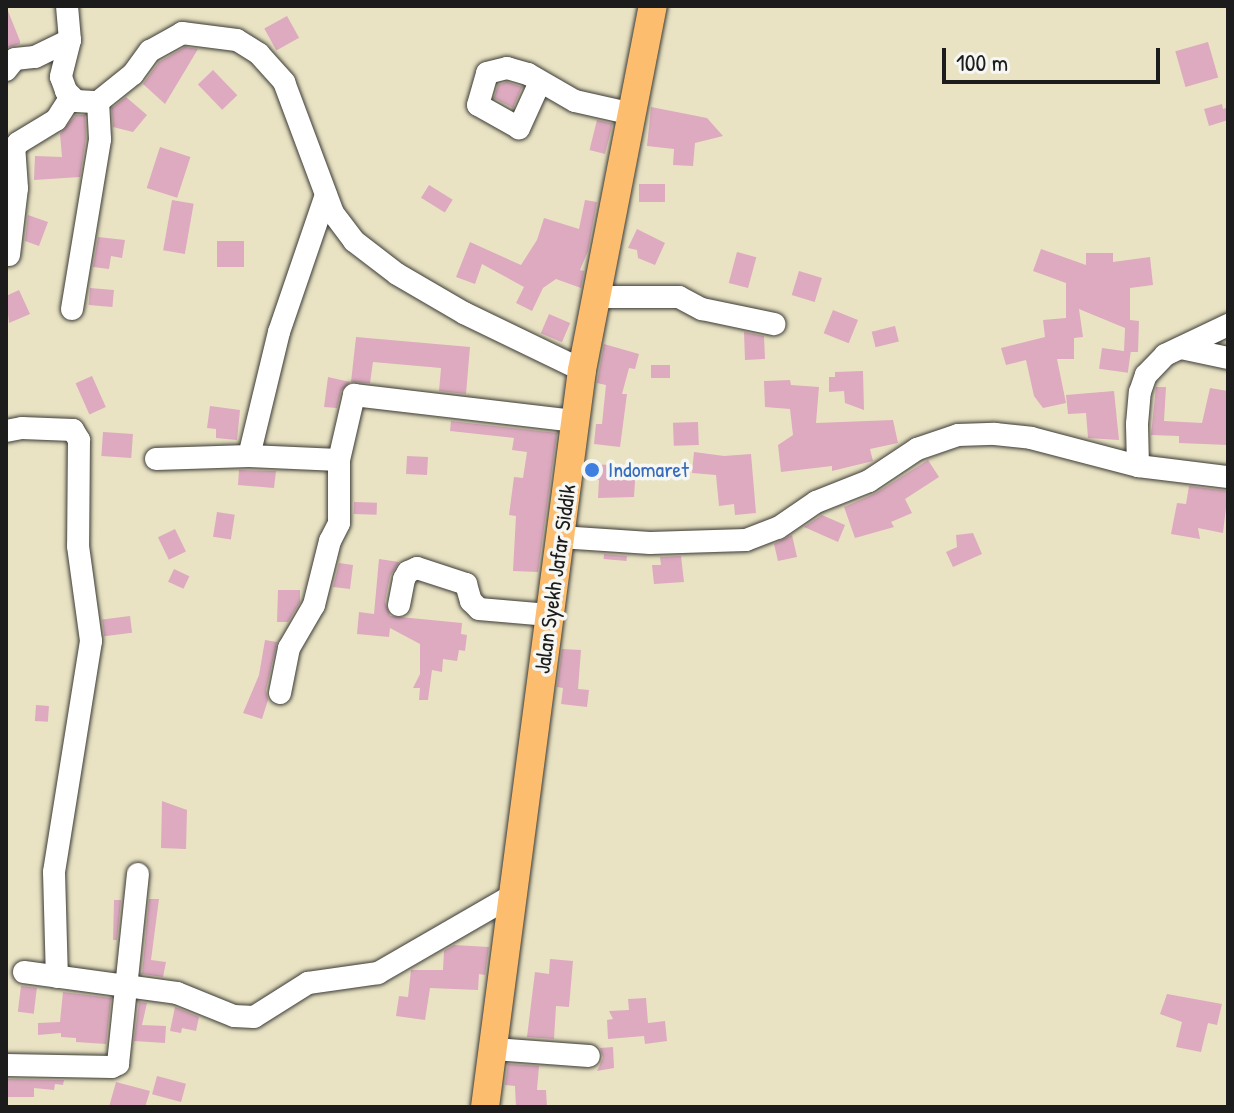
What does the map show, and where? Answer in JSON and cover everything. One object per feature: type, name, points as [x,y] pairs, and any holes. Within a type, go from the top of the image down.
[{"type":"main road","name":"Jalan Syekh Jafar Siddik","points":[[485,1107],[582,370],[653,6]]},
{"type":"street","points":[[67,6],[70,40],[61,77],[71,97],[82,102],[98,102],[133,74],[150,51],[182,33],[237,40],[259,54],[284,82],[333,213],[354,241],[397,274],[464,313],[582,370]]},
{"type":"street","points":[[6,70],[15,59],[35,57],[70,40]]},
{"type":"street","points":[[540,82],[575,101],[632,114]]},
{"type":"street","points":[[9,255],[14,149],[56,120],[71,97]]},
{"type":"street","points":[[72,309],[98,155],[98,102]]},
{"type":"street","points":[[249,456],[279,332],[326,195]]},
{"type":"street","points":[[597,297],[679,297],[702,309],[774,324]]},
{"type":"street","points":[[1138,466],[1137,424],[1143,384],[1153,366],[1228,325]]},
{"type":"street","points":[[1181,348],[1228,358]]},
{"type":"street","points":[[280,693],[289,648],[299,637],[314,605],[330,541],[339,523],[339,460],[354,395],[575,421]]},
{"type":"street","points":[[6,431],[73,430],[79,440],[78,546],[91,641],[54,872],[57,977]]},
{"type":"street","points":[[560,537],[650,543],[746,540],[778,528],[816,502],[869,481],[917,449],[958,435],[995,434],[1031,438],[1138,466],[1228,477]]},
{"type":"street","points":[[156,459],[249,456],[339,460]]},
{"type":"street","points":[[399,605],[408,572],[417,568],[466,584],[473,604],[479,609],[549,615]]},
{"type":"street","points":[[6,1065],[115,1067],[119,1060],[138,874]]},
{"type":"street","points":[[24,972],[177,993],[234,1016],[254,1017],[308,983],[378,973],[515,894]]},
{"type":"street","points":[[494,1049],[589,1056]]},
{"type":"building","points":[[6,6],[20,41],[20,44],[7,48]]},
{"type":"building","points":[[287,16],[299,38],[276,50],[264,29]]},
{"type":"building","points":[[1208,42],[1218,78],[1186,87],[1175,51]]},
{"type":"building","points":[[185,47],[198,49],[165,104],[143,84],[159,62]]},
{"type":"building","points":[[213,70],[237,95],[222,110],[198,85]]},
{"type":"building","points":[[507,82],[522,87],[513,108],[494,98],[498,85]]},
{"type":"building","points":[[126,97],[147,115],[133,132],[113,127],[112,108]]},
{"type":"building","points":[[1222,104],[1223,109],[1228,107],[1228,120],[1209,126],[1204,109]]},
{"type":"building","points":[[651,107],[707,118],[723,136],[695,143],[693,166],[673,165],[674,149],[647,146]]},
{"type":"building","points":[[76,115],[85,115],[86,138],[80,177],[34,180],[35,156],[62,157],[60,134]]},
{"type":"building","points":[[597,120],[613,124],[605,154],[590,150]]},
{"type":"building","points":[[160,147],[190,157],[177,198],[147,188]]},
{"type":"building","points":[[639,184],[665,184],[665,202],[639,202]]},
{"type":"building","points":[[429,185],[453,200],[445,213],[421,198]]},
{"type":"building","points":[[172,200],[194,204],[185,254],[163,250]]},
{"type":"building","points":[[585,200],[597,202],[588,251],[580,270],[584,271],[581,288],[556,279],[543,288],[532,311],[516,303],[524,287],[482,264],[475,284],[456,277],[470,242],[521,265],[537,240],[544,218],[579,229]]},
{"type":"building","points":[[28,215],[48,222],[39,246],[25,241]]},
{"type":"building","points":[[637,229],[665,243],[655,265],[638,258],[637,250],[628,248]]},
{"type":"building","points":[[98,237],[125,240],[122,258],[111,256],[109,269],[93,267]]},
{"type":"building","points":[[217,241],[244,241],[244,267],[217,267]]},
{"type":"building","points":[[1041,249],[1086,265],[1086,253],[1113,253],[1113,262],[1150,257],[1153,285],[1130,288],[1130,320],[1139,321],[1138,352],[1124,352],[1125,328],[1079,309],[1083,337],[1074,338],[1074,359],[1057,359],[1066,403],[1043,408],[1034,396],[1026,360],[1006,365],[1001,348],[1045,337],[1043,320],[1066,318],[1066,283],[1033,271]]},
{"type":"building","points":[[737,252],[756,257],[748,288],[729,283]]},
{"type":"building","points":[[799,271],[822,278],[815,302],[792,295]]},
{"type":"building","points":[[90,288],[114,290],[112,307],[89,305]]},
{"type":"building","points":[[19,290],[30,314],[9,323],[6,296]]},
{"type":"building","points":[[833,310],[858,320],[849,343],[824,333]]},
{"type":"building","points":[[549,314],[570,323],[562,342],[541,333]]},
{"type":"building","points":[[895,326],[899,342],[876,347],[872,332]]},
{"type":"building","points":[[744,332],[764,336],[765,359],[745,360]]},
{"type":"building","points":[[356,337],[470,347],[466,394],[439,391],[441,368],[373,362],[370,383],[351,382]]},
{"type":"building","points":[[604,344],[639,354],[635,369],[629,368],[622,394],[627,394],[620,447],[594,444],[596,424],[602,424],[606,385],[597,383]]},
{"type":"building","points":[[1102,348],[1131,352],[1128,373],[1099,369]]},
{"type":"building","points":[[651,365],[670,365],[670,378],[651,378]]},
{"type":"building","points":[[863,371],[864,410],[845,403],[844,391],[829,392],[829,377],[835,377],[835,372]]},
{"type":"building","points":[[92,376],[106,407],[89,414],[76,383]]},
{"type":"building","points":[[328,377],[350,382],[341,391],[337,408],[324,407]]},
{"type":"building","points":[[790,380],[791,385],[819,387],[816,423],[893,420],[898,443],[870,449],[873,461],[832,471],[832,466],[781,472],[778,445],[793,435],[790,409],[765,407],[764,381]]},
{"type":"building","points":[[1156,387],[1166,387],[1164,421],[1202,423],[1210,388],[1228,391],[1228,445],[1179,443],[1179,436],[1151,435]]},
{"type":"building","points":[[1114,391],[1119,440],[1088,438],[1086,413],[1068,414],[1066,395]]},
{"type":"building","points":[[210,406],[240,410],[237,440],[216,438],[216,429],[207,428]]},
{"type":"building","points":[[451,421],[557,433],[538,572],[513,571],[516,516],[509,515],[514,477],[523,478],[527,452],[512,450],[514,438],[450,431]]},
{"type":"building","points":[[698,422],[699,445],[674,446],[673,423]]},
{"type":"building","points":[[103,432],[133,434],[131,458],[101,456]]},
{"type":"building","points":[[694,452],[724,456],[751,454],[756,513],[735,515],[734,504],[719,506],[716,475],[692,473]]},
{"type":"building","points":[[407,456],[428,457],[427,475],[406,474]]},
{"type":"building","points":[[928,460],[939,477],[905,499],[912,513],[891,522],[894,527],[855,538],[844,507],[876,493]]},
{"type":"building","points":[[587,464],[636,466],[634,497],[598,498],[599,480],[585,479]]},
{"type":"building","points":[[239,470],[276,471],[274,488],[238,485]]},
{"type":"building","points":[[1189,486],[1228,491],[1223,533],[1198,528],[1200,539],[1171,534],[1177,503],[1186,504]]},
{"type":"building","points":[[354,502],[377,503],[377,515],[354,514]]},
{"type":"building","points":[[217,512],[235,515],[231,540],[213,537]]},
{"type":"building","points":[[822,515],[845,525],[838,542],[804,527]]},
{"type":"building","points":[[175,529],[186,551],[169,560],[158,537]]},
{"type":"building","points":[[973,533],[982,554],[953,567],[946,552],[957,547],[956,535]]},
{"type":"building","points":[[792,535],[797,557],[778,561],[774,544]]},
{"type":"building","points":[[604,554],[627,556],[626,561],[604,559]]},
{"type":"building","points":[[681,556],[684,582],[654,584],[652,565],[661,565],[660,557]]},
{"type":"building","points":[[379,559],[399,562],[390,576],[385,602],[390,616],[462,623],[461,634],[467,635],[465,651],[459,650],[457,661],[443,659],[442,672],[432,670],[428,700],[419,700],[420,688],[413,688],[420,674],[420,644],[390,628],[389,637],[357,634],[359,612],[374,614]]},
{"type":"building","points":[[339,563],[353,565],[350,589],[333,587]]},
{"type":"building","points":[[174,569],[189,576],[183,589],[168,582]]},
{"type":"building","points":[[278,590],[300,590],[300,602],[288,622],[277,622]]},
{"type":"building","points":[[130,616],[132,633],[104,636],[102,619]]},
{"type":"building","points":[[265,640],[277,642],[262,719],[243,713],[259,675]]},
{"type":"building","points":[[562,649],[581,650],[578,689],[589,690],[587,707],[561,704],[563,688],[557,687]]},
{"type":"building","points":[[36,705],[49,706],[48,722],[35,721]]},
{"type":"building","points":[[162,801],[187,810],[186,849],[161,848]]},
{"type":"building","points":[[149,899],[159,899],[151,960],[166,962],[163,977],[142,974]]},
{"type":"building","points":[[114,900],[121,900],[117,940],[113,940]]},
{"type":"building","points":[[454,945],[489,947],[485,975],[479,974],[478,990],[430,988],[425,1020],[396,1016],[399,996],[408,997],[411,970],[443,970],[444,951]]},
{"type":"building","points":[[550,959],[573,961],[569,1007],[556,1006],[554,1039],[527,1037],[535,972],[549,974]]},
{"type":"building","points":[[21,986],[37,988],[34,1014],[18,1012]]},
{"type":"building","points":[[63,992],[111,998],[106,1044],[76,1042],[76,1038],[61,1037],[61,1033],[38,1035],[38,1023],[60,1022]]},
{"type":"building","points":[[1167,994],[1222,1004],[1217,1025],[1208,1023],[1201,1052],[1176,1047],[1182,1022],[1160,1014]]},
{"type":"building","points":[[646,998],[648,1023],[665,1021],[667,1041],[645,1044],[644,1036],[608,1039],[607,1020],[613,1019],[609,1011],[629,1010],[628,999]]},
{"type":"building","points":[[139,1002],[147,1003],[142,1025],[166,1026],[165,1043],[134,1041]]},
{"type":"building","points":[[175,1007],[199,1017],[196,1031],[182,1028],[181,1033],[170,1031]]},
{"type":"building","points":[[613,1047],[614,1068],[597,1071],[603,1058],[600,1048]]},
{"type":"building","points":[[508,1064],[539,1066],[537,1090],[546,1090],[547,1107],[516,1107],[515,1086],[505,1085]]},
{"type":"building","points":[[157,1076],[186,1084],[181,1102],[152,1094]]},
{"type":"building","points":[[6,1079],[64,1080],[63,1085],[55,1084],[54,1090],[34,1088],[34,1097],[6,1097]]},
{"type":"building","points":[[116,1082],[150,1091],[145,1107],[109,1107]]},
{"type":"place","name":"Indomaret","points":[[592,470]]}]
